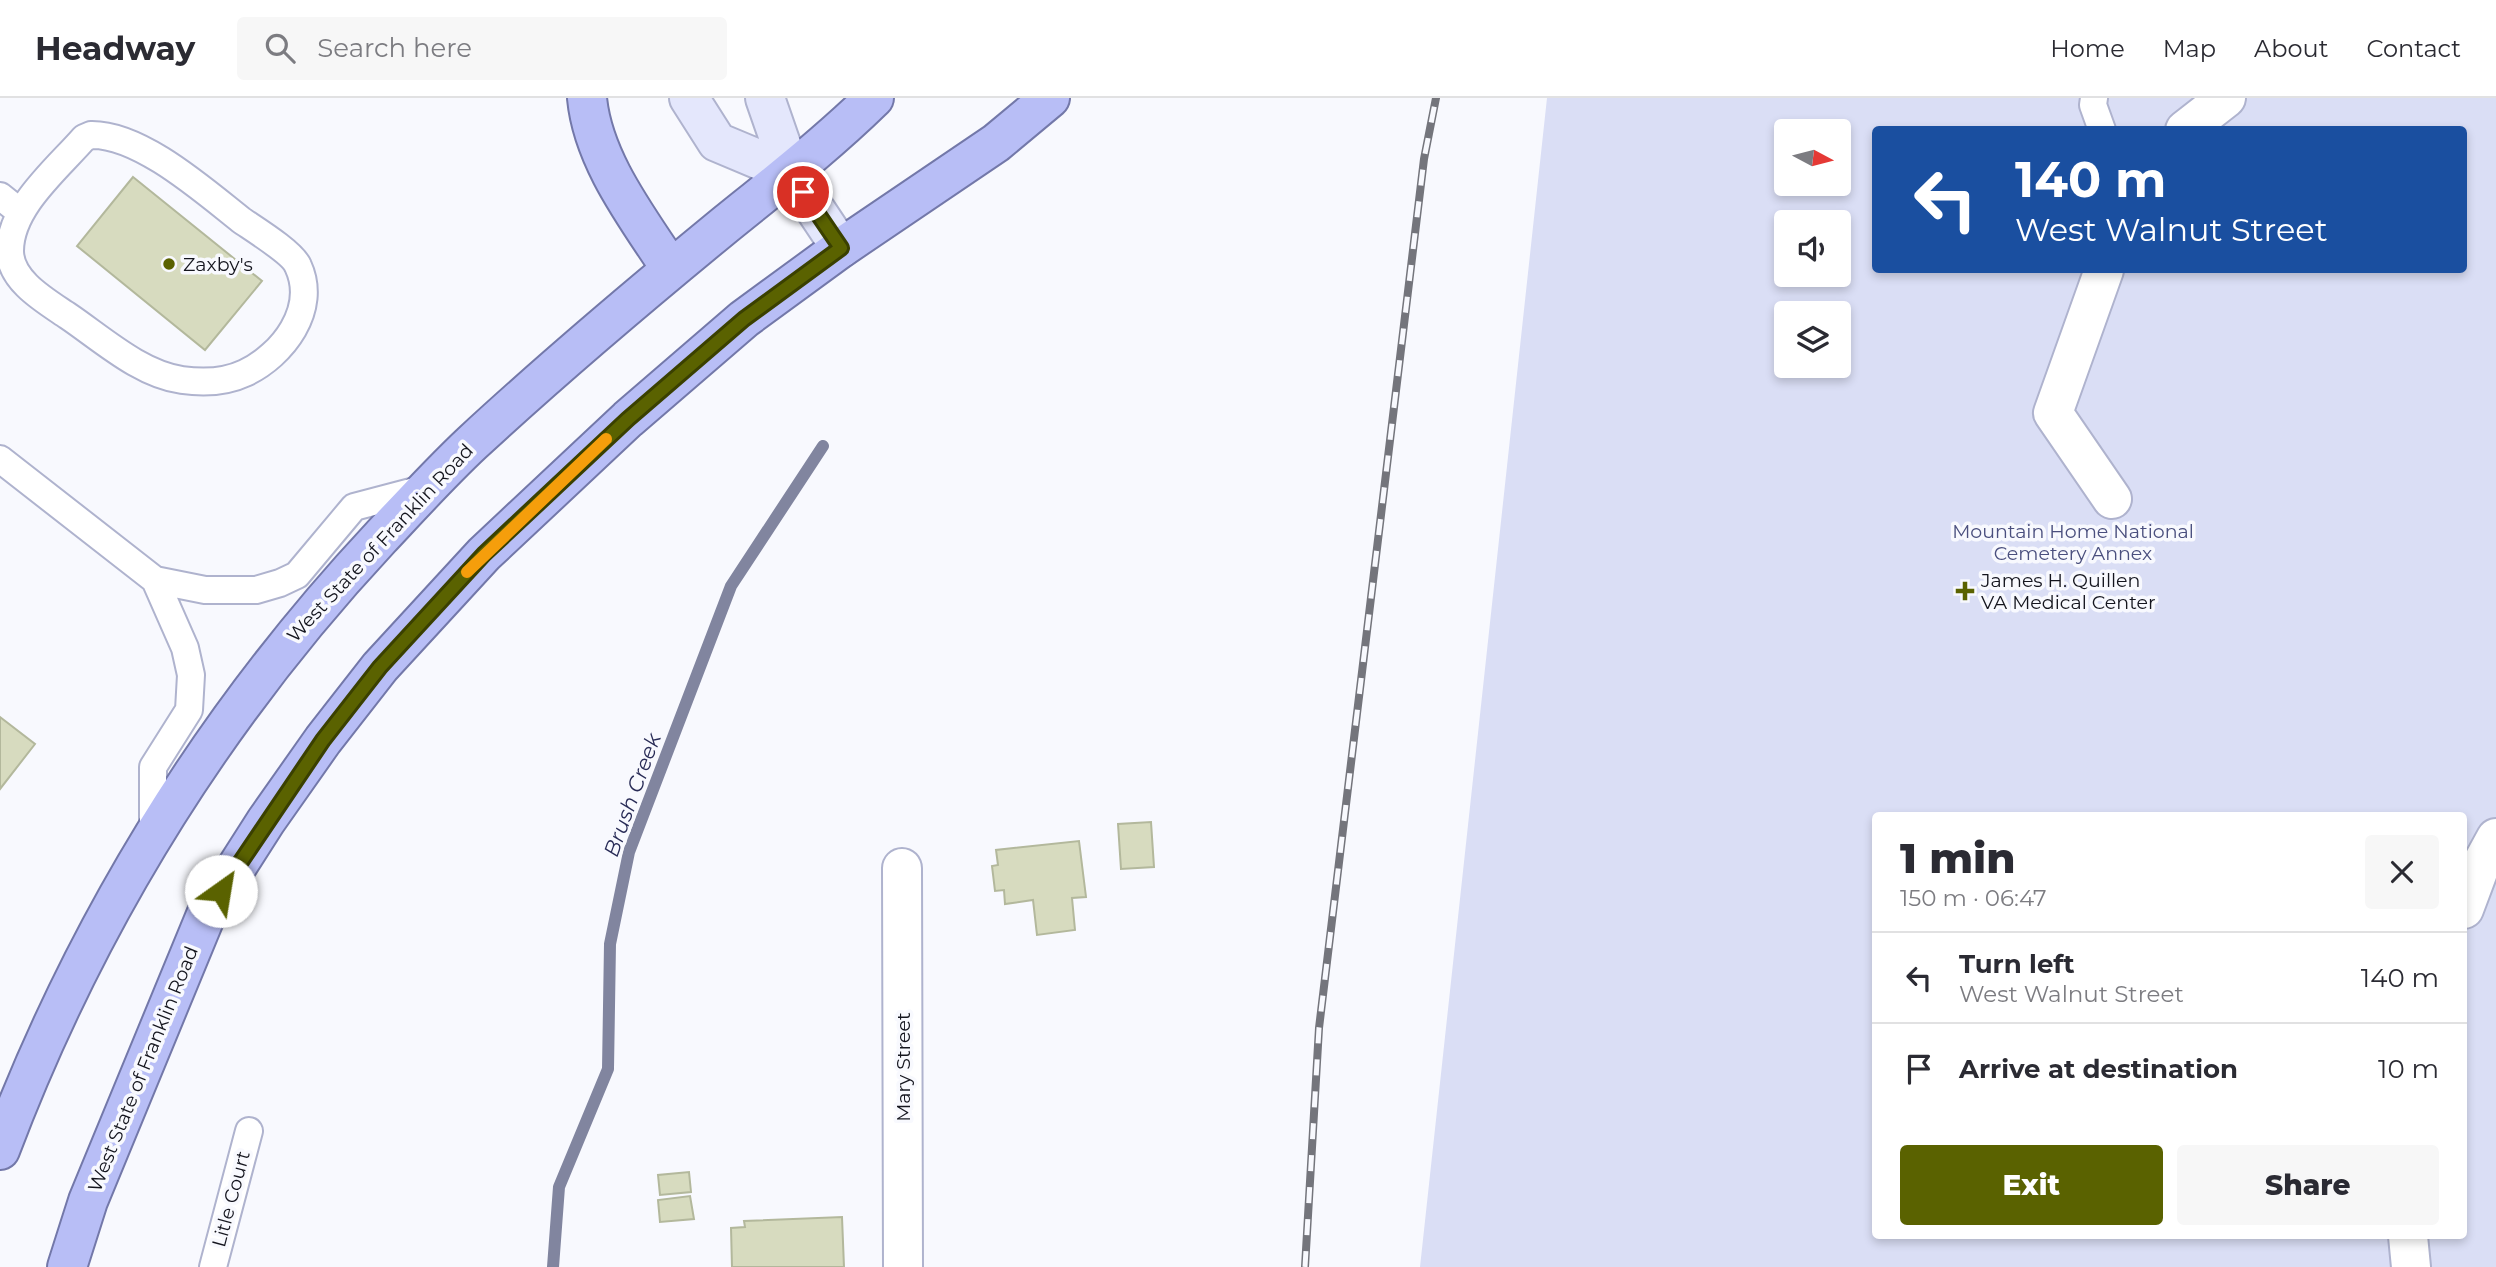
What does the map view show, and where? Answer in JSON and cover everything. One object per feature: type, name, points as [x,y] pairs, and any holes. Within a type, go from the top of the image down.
[{"type":"highway","points":[[587,98],[597,143],[637,218],[671,269]]},
{"type":"highway","name":"West State of Franklin Road","points":[[0,1150],[98,929],[153,835],[253,686],[312,612],[471,444],[671,269],[791,173],[874,98]]},
{"type":"highway","name":"West State of Franklin Road","points":[[67,1267],[88,1201],[129,1109],[206,915],[266,821],[323,740],[380,667],[484,554],[649,401],[744,319],[841,248],[996,144],[1050,98]]},
{"type":"main road","points":[[689,98],[718,142],[791,173]]},
{"type":"main road","points":[[765,98],[791,173],[841,248]]},
{"type":"street","points":[[2190,126],[2226,98]]},
{"type":"street","points":[[2103,273],[2053,413],[2112,499]]},
{"type":"street","points":[[2467,901],[2479,869],[2496,838]]},
{"type":"street","name":"Mary Street","points":[[902,868],[903,1267]]},
{"type":"street","points":[[2408,1239],[2411,1267]]},
{"type":"lane","points":[[2094,98],[2093,104],[2101,126]]},
{"type":"lane","points":[[100,135],[123,141],[186,177],[298,264],[304,287],[304,310],[274,354],[244,373],[216,382],[183,380],[154,373],[33,292],[15,272],[9,250],[10,204],[84,138],[100,135]]},
{"type":"lane","points":[[0,458],[155,579],[205,590],[235,592],[280,583],[297,575],[354,507],[427,488]]},
{"type":"lane","points":[[153,835],[153,768],[189,710],[191,675],[185,648],[155,579]]},
{"type":"lane","name":"Litle Court","points":[[213,1267],[249,1131]]},
{"type":"green space","name":"Mountain Home National Cemetery Annex","points":[[1547,98],[2496,98],[2496,1267],[1420,1267]]},
{"type":"building","name":"Zaxby's","points":[[133,177],[262,281],[205,350],[77,246]]},
{"type":"building","points":[[0,717],[35,744],[0,789]]},
{"type":"building","points":[[1151,822],[1154,867],[1121,869],[1118,824]]},
{"type":"building","points":[[1079,841],[1086,897],[1072,898],[1075,930],[1037,935],[1033,900],[1005,904],[1004,890],[995,891],[992,866],[998,865],[996,850]]},
{"type":"building","points":[[689,1172],[691,1192],[660,1195],[658,1175]]},
{"type":"building","points":[[690,1196],[694,1219],[660,1222],[658,1200]]},
{"type":"building","points":[[842,1217],[844,1267],[732,1267],[731,1228],[745,1227],[744,1221]]},
{"type":"waterway","name":"Brush Creek","points":[[553,1267],[559,1187],[608,1069],[610,944],[629,852],[731,586],[823,446]]},
{"type":"railway","points":[[1305,1267],[1319,1028],[1424,159],[1436,98]]},
{"type":"slow traffic","points":[[467,572],[606,439]]},
{"type":"place","name":"Zaxby's","points":[[169,264]]},
{"type":"place","name":"James H. Quillen VA Medical Center","points":[[1965,591]]},
{"type":"route","points":[[221,891],[323,740],[380,667],[484,554],[628,419],[744,319],[841,248],[803,192]]}]
